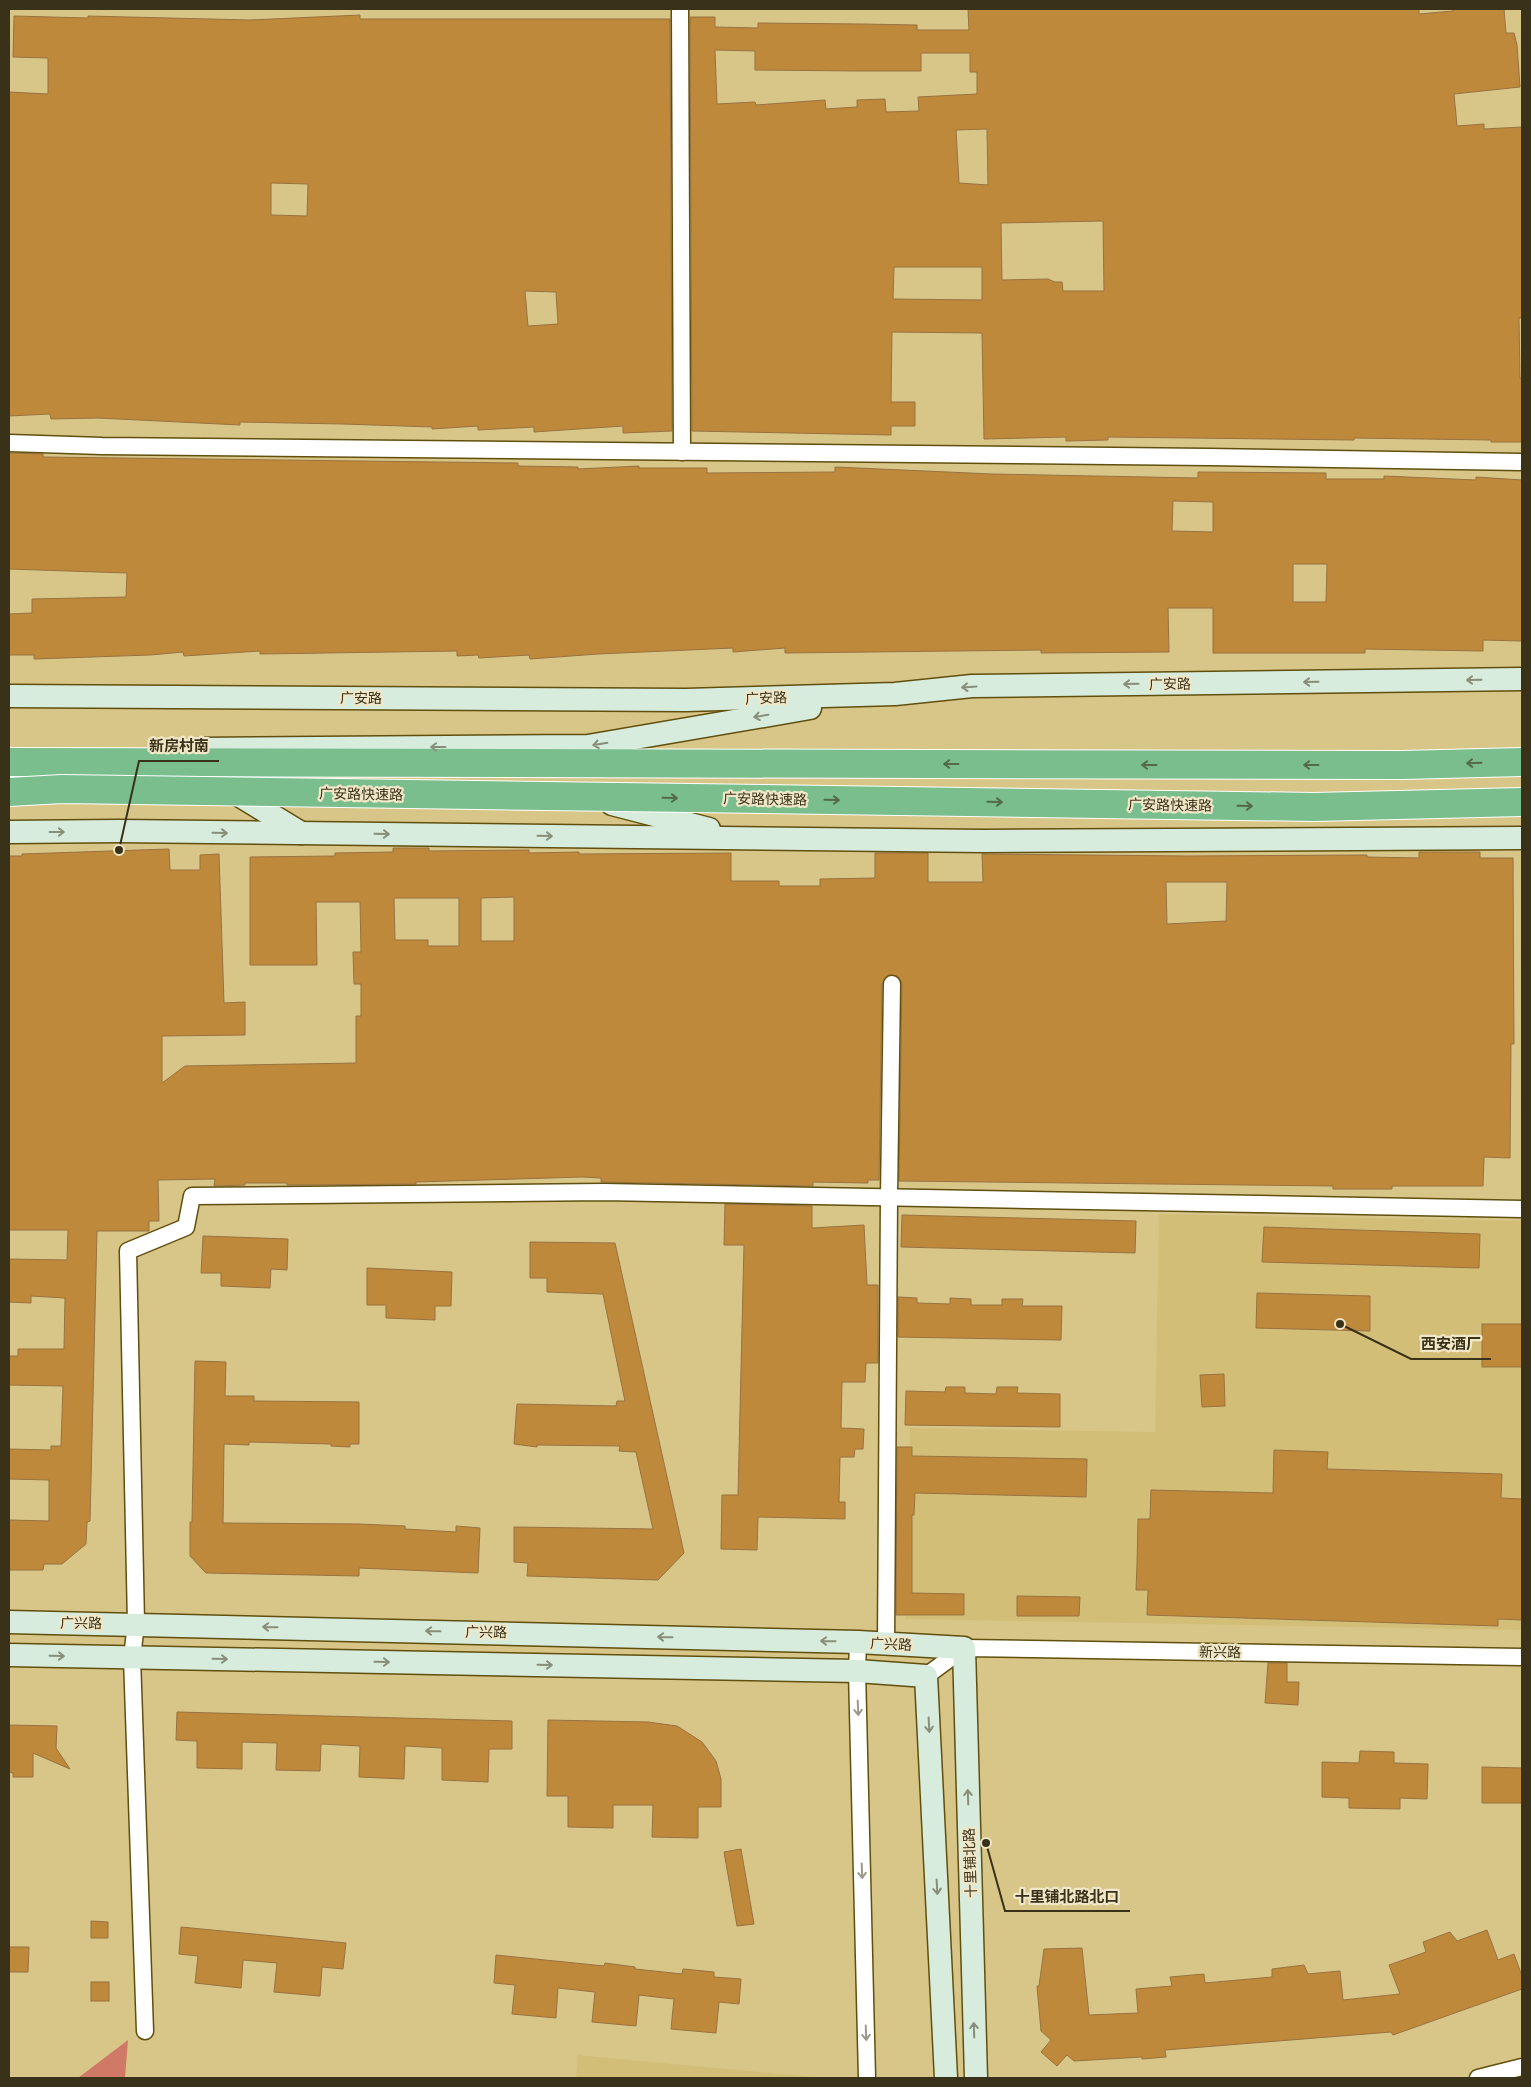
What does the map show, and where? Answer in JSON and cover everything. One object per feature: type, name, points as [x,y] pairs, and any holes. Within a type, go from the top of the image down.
[{"type":"highway","points":[[9,762],[1382,765],[1522,762]]},
{"type":"highway","name":"广安路快速路","points":[[9,792],[62,789],[1314,807],[1522,802]]},
{"type":"main road","name":"广安路","points":[[9,696],[686,700],[895,694],[972,686],[1522,679]]},
{"type":"main road","points":[[9,751],[588,746],[895,694]]},
{"type":"main road","points":[[9,783],[542,785],[742,838]]},
{"type":"main road","points":[[219,784],[301,833]]},
{"type":"main road","points":[[9,832],[301,833],[984,841],[1522,838]]},
{"type":"main road","name":"广兴路","points":[[9,1622],[136,1623],[858,1642],[964,1648]]},
{"type":"main road","name":"十里铺北路","points":[[964,1648],[976,2078]]},
{"type":"main road","name":"广兴路","points":[[9,1655],[857,1671],[926,1676]]},
{"type":"main road","points":[[926,1676],[946,2078]]},
{"type":"street","points":[[680,9],[682,452]]},
{"type":"street","points":[[9,443],[102,446],[1219,457],[1522,462]]},
{"type":"street","points":[[886,1644],[892,984]]},
{"type":"street","points":[[145,2031],[132,1658],[136,1623],[128,1251],[186,1227],[192,1196],[604,1192],[1522,1209]]},
{"type":"street","points":[[858,1642],[857,1671],[868,2078]]},
{"type":"street","points":[[926,1676],[964,1648]]},
{"type":"street","name":"新兴路","points":[[964,1648],[1522,1657]]},
{"type":"street","points":[[1478,2078],[1522,2067]]},
{"type":"shaded area","points":[[1159,1214],[1522,1221],[1522,1630],[906,1619],[910,1428],[1155,1432]]},
{"type":"shaded area","points":[[128,2040],[125,2078],[78,2078]]},
{"type":"shaded area","points":[[578,2055],[824,2078],[576,2078]]},
{"type":"building","points":[[968,9],[1419,9],[1419,14],[1453,11],[1453,9],[1504,9],[1506,33],[1514,33],[1517,45],[1520,87],[1454,94],[1457,126],[1484,124],[1484,129],[1522,127],[1522,318],[1519,318],[1520,378],[1522,378],[1522,442],[1354,438],[1354,440],[1108,437],[1108,440],[1066,441],[1066,437],[984,439],[982,333],[892,332],[891,402],[915,402],[915,426],[891,426],[891,435],[692,431],[690,17],[715,17],[715,27],[758,28],[758,23],[861,24],[917,25],[917,30],[969,30]],"holes":[[[715,50],[755,51],[755,70],[921,71],[921,53],[970,53],[970,72],[977,72],[977,94],[918,97],[919,111],[886,112],[885,99],[857,100],[857,107],[826,109],[825,100],[756,105],[755,102],[717,104]],[[987,129],[988,185],[959,183],[956,130]],[[1103,221],[1104,291],[1063,291],[1062,282],[1048,279],[1002,280],[1001,223]],[[894,267],[982,267],[982,300],[893,299]]]},
{"type":"building","points":[[360,15],[360,19],[670,19],[672,431],[623,433],[623,426],[534,432],[534,427],[478,430],[478,426],[432,429],[432,427],[343,424],[240,422],[240,425],[98,418],[51,419],[50,414],[9,416],[9,92],[48,94],[48,58],[13,57],[14,16],[250,20]],"holes":[[[271,183],[308,184],[307,216],[271,215]],[[525,291],[556,292],[558,324],[528,326]]]},
{"type":"building","points":[[9,453],[43,454],[43,457],[518,463],[518,466],[578,467],[578,469],[639,466],[639,468],[707,468],[707,473],[835,472],[835,467],[992,474],[1198,478],[1198,472],[1326,473],[1326,479],[1384,479],[1384,476],[1476,480],[1476,477],[1522,480],[1522,641],[1483,640],[1483,651],[1365,649],[1365,653],[1213,653],[1213,608],[1168,608],[1169,652],[1041,653],[1041,650],[785,653],[785,648],[733,652],[733,648],[530,659],[529,655],[479,658],[478,655],[457,656],[457,651],[260,654],[260,651],[184,656],[183,652],[34,659],[34,655],[9,655],[9,614],[32,613],[32,599],[126,597],[127,573],[9,569]],"holes":[[[1173,501],[1213,502],[1213,532],[1172,531]],[[1293,564],[1327,564],[1326,602],[1293,602]]]},
{"type":"building","points":[[393,848],[429,848],[429,851],[529,850],[529,853],[579,852],[579,854],[731,853],[731,881],[779,881],[779,886],[820,886],[820,879],[875,878],[875,853],[928,853],[928,882],[983,882],[982,854],[1367,855],[1367,857],[1419,858],[1419,852],[1480,852],[1480,858],[1513,858],[1514,1044],[1511,1044],[1510,1158],[1484,1157],[1483,1186],[1392,1186],[1392,1189],[1333,1189],[1333,1186],[899,1181],[902,984],[898,976],[888,975],[882,984],[879,1180],[868,1180],[868,1183],[813,1182],[813,1186],[601,1182],[601,1178],[582,1177],[416,1182],[416,1184],[287,1185],[287,1183],[245,1183],[245,1185],[214,1186],[215,1179],[158,1180],[159,1221],[149,1221],[149,1231],[97,1231],[90,1521],[87,1522],[86,1544],[62,1564],[44,1564],[43,1570],[9,1570],[9,1520],[49,1521],[49,1480],[9,1479],[9,1449],[51,1450],[51,1446],[61,1446],[63,1386],[9,1385],[9,1356],[18,1356],[18,1349],[64,1349],[65,1298],[31,1296],[31,1303],[9,1302],[9,1259],[67,1260],[68,1230],[9,1230],[9,856],[169,849],[170,870],[200,870],[200,855],[219,854],[224,1003],[245,1002],[245,1035],[162,1036],[162,1083],[185,1066],[356,1063],[356,1016],[361,1016],[361,984],[354,984],[353,952],[361,952],[360,902],[316,902],[317,965],[250,965],[250,857],[335,856],[335,853],[393,852]],"holes":[[[1166,882],[1227,882],[1226,921],[1167,924]],[[514,897],[514,941],[481,941],[481,898]],[[394,898],[459,898],[459,946],[428,946],[428,940],[395,940]]]},
{"type":"building","points":[[725,1204],[812,1206],[812,1228],[864,1225],[867,1285],[878,1285],[878,1363],[866,1363],[865,1382],[842,1382],[841,1428],[864,1429],[863,1449],[855,1449],[854,1457],[840,1457],[839,1502],[845,1502],[845,1519],[758,1517],[757,1550],[721,1549],[722,1495],[738,1495],[744,1245],[724,1245]]},
{"type":"building","points":[[902,1215],[1136,1221],[1135,1253],[901,1247]]},
{"type":"building","points":[[1264,1227],[1480,1234],[1479,1268],[1262,1262]]},
{"type":"building","points":[[203,1236],[288,1239],[287,1270],[271,1269],[270,1288],[221,1286],[221,1273],[201,1273]]},
{"type":"building","points":[[530,1242],[615,1243],[684,1553],[658,1580],[527,1576],[528,1563],[514,1562],[514,1527],[653,1529],[636,1452],[619,1451],[620,1446],[537,1445],[537,1447],[514,1444],[517,1404],[616,1406],[617,1401],[625,1401],[603,1294],[547,1292],[547,1278],[530,1278]]},
{"type":"building","points":[[367,1268],[452,1272],[451,1306],[435,1306],[435,1320],[386,1318],[386,1305],[367,1305]]},
{"type":"building","points":[[1257,1293],[1370,1296],[1370,1331],[1256,1328]]},
{"type":"building","points":[[898,1297],[917,1298],[917,1303],[950,1304],[950,1298],[971,1299],[971,1305],[1002,1305],[1002,1299],[1023,1299],[1022,1306],[1062,1306],[1061,1340],[898,1337]]},
{"type":"building","points":[[1482,1324],[1522,1324],[1522,1367],[1482,1367]]},
{"type":"building","points":[[195,1361],[226,1362],[225,1396],[254,1396],[254,1401],[359,1402],[359,1444],[350,1444],[350,1447],[331,1446],[331,1444],[249,1442],[249,1445],[224,1444],[223,1523],[359,1524],[405,1526],[405,1529],[456,1532],[456,1526],[480,1528],[478,1573],[359,1568],[359,1576],[206,1573],[190,1556]]},
{"type":"building","points":[[1224,1374],[1225,1406],[1202,1407],[1200,1375]]},
{"type":"building","points":[[946,1387],[965,1387],[965,1393],[996,1394],[997,1387],[1018,1387],[1017,1393],[1060,1394],[1060,1427],[905,1425],[906,1391],[945,1392]]},
{"type":"building","points":[[897,1447],[912,1447],[912,1456],[1087,1459],[1086,1497],[915,1493],[914,1515],[912,1515],[912,1593],[964,1594],[964,1615],[896,1615]]},
{"type":"building","points":[[1274,1450],[1328,1452],[1327,1469],[1502,1474],[1501,1498],[1522,1499],[1522,1620],[1498,1619],[1498,1626],[1147,1615],[1148,1590],[1136,1590],[1138,1519],[1150,1519],[1151,1490],[1273,1493]]},
{"type":"building","points":[[1017,1596],[1080,1597],[1079,1616],[1017,1616]]},
{"type":"building","points":[[1268,1663],[1287,1663],[1287,1682],[1299,1682],[1298,1705],[1265,1703]]},
{"type":"building","points":[[177,1712],[512,1721],[512,1749],[489,1749],[488,1782],[442,1780],[442,1748],[405,1746],[404,1779],[359,1777],[360,1746],[321,1744],[320,1771],[276,1770],[277,1743],[242,1742],[242,1769],[197,1768],[197,1741],[176,1740]]},
{"type":"building","points":[[548,1720],[648,1722],[677,1726],[702,1742],[716,1761],[721,1779],[721,1807],[698,1807],[698,1838],[652,1837],[653,1805],[613,1805],[613,1828],[568,1827],[568,1796],[547,1796]]},
{"type":"building","points":[[9,1725],[57,1726],[56,1748],[70,1769],[33,1753],[33,1777],[13,1777],[13,1773],[9,1772]]},
{"type":"building","points":[[1360,1751],[1394,1752],[1394,1763],[1428,1764],[1427,1799],[1400,1798],[1400,1809],[1349,1808],[1349,1798],[1322,1797],[1322,1762],[1359,1763]]},
{"type":"building","points":[[1482,1767],[1522,1768],[1522,1803],[1482,1803]]},
{"type":"building","points":[[741,1849],[754,1924],[737,1926],[724,1852]]},
{"type":"building","points":[[91,1921],[108,1922],[108,1938],[91,1938]]},
{"type":"building","points":[[181,1927],[346,1943],[343,1969],[322,1967],[320,1996],[274,1992],[277,1963],[243,1960],[241,1988],[195,1983],[198,1956],[179,1954]]},
{"type":"building","points":[[1487,1930],[1498,1960],[1514,1954],[1522,1976],[1522,1989],[1393,2035],[1391,2032],[1165,2050],[1166,2057],[1142,2059],[1142,2057],[1074,2061],[1067,2055],[1057,2066],[1041,2052],[1051,2040],[1041,2031],[1037,1986],[1039,1986],[1044,1949],[1082,1948],[1089,2015],[1138,2013],[1136,1989],[1172,1986],[1170,1977],[1204,1974],[1205,1983],[1272,1977],[1272,1969],[1304,1965],[1308,1974],[1340,1971],[1343,2000],[1400,1994],[1389,1965],[1426,1952],[1423,1942],[1450,1932],[1457,1941]]},
{"type":"building","points":[[9,1947],[29,1947],[28,1972],[9,1972]]},
{"type":"building","points":[[496,1955],[604,1966],[605,1963],[635,1967],[635,1969],[682,1974],[683,1969],[714,1972],[714,1977],[741,1979],[739,2004],[719,2002],[716,2033],[671,2029],[674,1999],[639,1995],[636,2026],[592,2022],[595,1992],[558,1988],[556,2018],[512,2014],[515,1985],[494,1983]]},
{"type":"building","points":[[91,1982],[109,1982],[109,2001],[91,2001]]},
{"type":"place","name":"新房村南","points":[[119,850]]},
{"type":"place","name":"西安酒厂","points":[[1340,1324]]},
{"type":"place","name":"十里铺北路北口","points":[[986,1843]]}]
